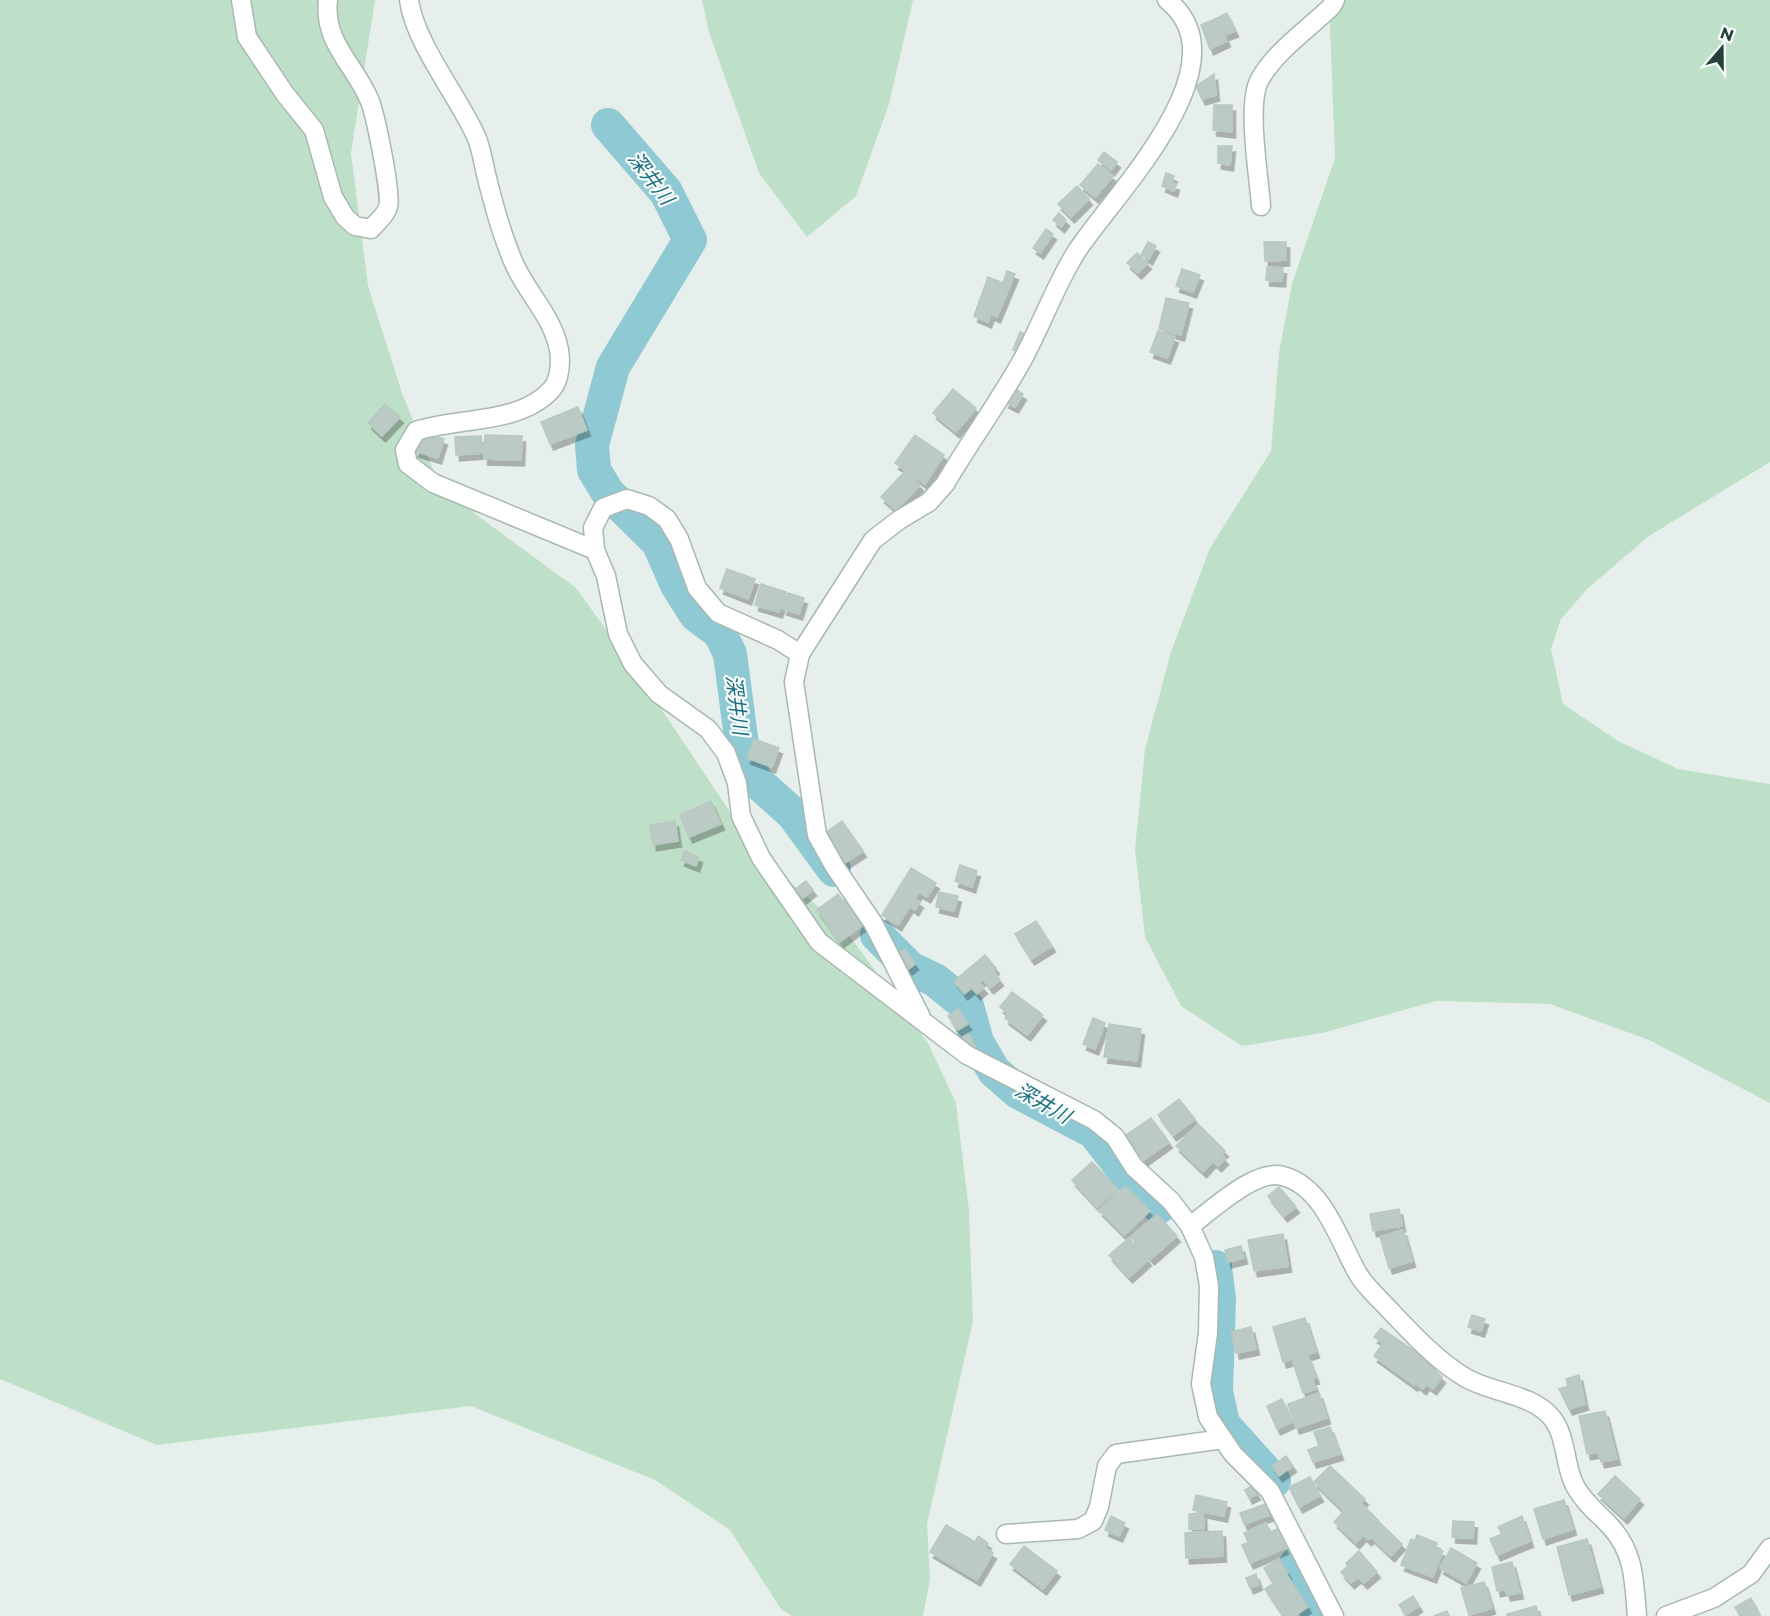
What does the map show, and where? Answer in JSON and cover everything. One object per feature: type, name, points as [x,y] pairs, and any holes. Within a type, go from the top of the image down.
[{"type":"street","points":[[241,0],[247,37],[285,94],[314,130],[333,197],[345,217],[355,226],[371,230],[388,208],[388,191],[370,101],[330,33],[328,0]]},
{"type":"street","points":[[409,0],[417,29],[477,137],[493,202],[513,262],[549,323],[559,348],[560,367],[554,387],[536,404],[496,416],[440,424],[416,431],[405,450],[408,464],[433,483],[595,550]]},
{"type":"street","points":[[923,1019],[873,922],[835,867],[817,836],[794,682],[800,654],[873,540],[899,520],[929,502],[945,484],[1024,356],[1075,254],[1158,141],[1185,85],[1192,53],[1187,27],[1179,9],[1167,0]]},
{"type":"street","points":[[1261,206],[1253,104],[1259,80],[1277,57],[1331,7],[1335,0]]},
{"type":"street","points":[[800,654],[778,640],[718,613],[697,588],[679,539],[667,519],[650,506],[627,499],[603,508],[593,528],[595,550],[606,576],[618,634],[633,664],[659,694],[708,729],[726,753],[737,783],[741,816],[761,858],[819,942],[923,1019],[967,1055],[1094,1120],[1115,1137],[1134,1167],[1171,1202],[1190,1226],[1204,1257],[1209,1287],[1208,1333],[1201,1384],[1208,1418],[1233,1454],[1270,1491],[1334,1616]]},
{"type":"street","points":[[1190,1226],[1261,1176],[1281,1175],[1303,1184],[1332,1223],[1359,1276],[1380,1301],[1432,1351],[1465,1377],[1534,1404],[1550,1415],[1560,1428],[1567,1466],[1575,1485],[1587,1505],[1625,1544],[1633,1564],[1636,1616]]},
{"type":"street","points":[[1006,1534],[1078,1529],[1093,1521],[1099,1507],[1107,1466],[1116,1454],[1223,1439]]},
{"type":"street","points":[[1666,1616],[1714,1598],[1742,1580],[1751,1574],[1770,1548]]},
{"type":"green space","points":[[0,0],[375,0],[351,153],[368,286],[402,393],[436,477],[478,516],[576,588],[636,671],[758,854],[846,931],[928,1043],[956,1103],[969,1211],[973,1321],[927,1524],[930,1579],[923,1616],[792,1616],[781,1609],[730,1530],[655,1480],[471,1406],[157,1445],[0,1379]]},
{"type":"green space","points":[[702,0],[913,0],[889,104],[856,196],[807,237],[759,173],[709,32]]},
{"type":"green space","points":[[1329,0],[1770,0],[1770,462],[1649,536],[1588,588],[1561,619],[1551,649],[1563,704],[1618,741],[1678,769],[1770,784],[1770,1103],[1649,1040],[1550,1004],[1436,1001],[1322,1033],[1242,1046],[1181,1006],[1145,937],[1135,849],[1145,749],[1171,652],[1210,548],[1271,451],[1279,353],[1292,284],[1335,158]]},
{"type":"building","points":[[1227,13],[1235,31],[1224,35],[1217,18]]},
{"type":"building","points":[[1217,18],[1227,41],[1210,49],[1201,25]]},
{"type":"building","points":[[1214,74],[1216,95],[1202,99],[1196,86]]},
{"type":"building","points":[[1214,105],[1232,105],[1232,132],[1213,130]]},
{"type":"building","points":[[1218,146],[1232,146],[1230,165],[1218,163]]},
{"type":"building","points":[[1104,152],[1117,162],[1111,170],[1098,160]]},
{"type":"building","points":[[1098,164],[1113,176],[1095,197],[1080,185]]},
{"type":"building","points":[[1166,173],[1174,176],[1171,183],[1176,184],[1174,191],[1162,186]]},
{"type":"building","points":[[1077,186],[1089,199],[1071,217],[1058,204]]},
{"type":"building","points":[[1059,213],[1066,220],[1061,227],[1053,220]]},
{"type":"building","points":[[1046,229],[1053,234],[1040,253],[1033,248]]},
{"type":"building","points":[[1148,242],[1156,246],[1149,259],[1141,255]]},
{"type":"building","points":[[1264,242],[1286,242],[1286,260],[1265,261]]},
{"type":"building","points":[[1137,253],[1148,263],[1138,273],[1127,263]]},
{"type":"building","points":[[1267,267],[1283,268],[1282,281],[1266,280]]},
{"type":"building","points":[[1182,269],[1200,275],[1193,292],[1176,286]]},
{"type":"building","points":[[1007,271],[1015,274],[997,317],[991,314],[988,322],[974,316],[988,277],[1003,283]]},
{"type":"building","points":[[1166,298],[1189,303],[1181,335],[1159,329]]},
{"type":"building","points":[[1158,331],[1175,337],[1167,358],[1150,352]]},
{"type":"building","points":[[1020,332],[1027,335],[1021,352],[1013,350]]},
{"type":"building","points":[[1014,388],[1023,394],[1015,407],[1005,402]]},
{"type":"building","points":[[953,389],[976,408],[956,432],[933,413]]},
{"type":"building","points":[[385,404],[400,417],[382,436],[368,423]]},
{"type":"building","points":[[578,407],[587,430],[550,444],[541,422]]},
{"type":"building","points":[[422,432],[444,439],[438,458],[415,451]]},
{"type":"building","points":[[485,435],[522,436],[521,460],[484,459]]},
{"type":"building","points":[[915,435],[944,455],[925,484],[895,463]]},
{"type":"building","points":[[481,436],[482,453],[456,455],[455,437]]},
{"type":"building","points":[[905,471],[920,485],[896,510],[881,497]]},
{"type":"building","points":[[727,569],[755,579],[748,599],[720,588]]},
{"type":"building","points":[[761,584],[786,592],[779,612],[755,605]]},
{"type":"building","points":[[788,593],[804,598],[799,614],[783,609]]},
{"type":"building","points":[[754,739],[779,748],[772,767],[747,758]]},
{"type":"building","points":[[711,801],[721,824],[689,837],[680,815]]},
{"type":"building","points":[[675,821],[678,841],[653,845],[650,825]]},
{"type":"building","points":[[842,821],[863,851],[845,863],[824,834]]},
{"type":"building","points":[[685,851],[699,857],[696,866],[681,860]]},
{"type":"building","points":[[960,865],[977,871],[972,887],[955,881]]},
{"type":"building","points":[[911,868],[936,883],[927,897],[919,892],[915,899],[920,902],[915,910],[910,906],[898,925],[882,915]]},
{"type":"building","points":[[806,881],[813,890],[803,898],[795,889]]},
{"type":"building","points":[[939,892],[958,896],[954,911],[936,907]]},
{"type":"building","points":[[838,894],[843,901],[846,898],[865,923],[840,942],[817,910]]},
{"type":"building","points":[[1036,921],[1052,946],[1031,959],[1015,934]]},
{"type":"building","points":[[905,949],[915,964],[906,971],[895,956]]},
{"type":"building","points":[[985,955],[996,968],[993,971],[1000,980],[990,988],[983,979],[979,982],[984,988],[977,994],[972,988],[964,994],[954,981]]},
{"type":"building","points":[[1012,992],[1043,1015],[1027,1035],[1005,1018],[1008,1014],[1000,1007]]},
{"type":"building","points":[[958,1009],[968,1024],[958,1030],[948,1016]]},
{"type":"building","points":[[1093,1018],[1105,1023],[1095,1049],[1083,1044]]},
{"type":"building","points":[[1109,1024],[1141,1029],[1137,1061],[1104,1057]]},
{"type":"building","points":[[969,1034],[977,1049],[971,1052],[963,1037]]},
{"type":"building","points":[[1179,1099],[1195,1119],[1173,1135],[1158,1115]]},
{"type":"building","points":[[1151,1118],[1169,1142],[1144,1160],[1126,1135]]},
{"type":"building","points":[[1198,1124],[1225,1151],[1221,1154],[1225,1159],[1218,1166],[1213,1161],[1203,1172],[1176,1146]]},
{"type":"building","points":[[1092,1162],[1118,1189],[1097,1207],[1072,1180]]},
{"type":"building","points":[[1125,1186],[1150,1211],[1124,1235],[1099,1210]]},
{"type":"building","points":[[1279,1187],[1296,1207],[1284,1216],[1268,1196]]},
{"type":"building","points":[[1399,1209],[1402,1226],[1373,1231],[1370,1214]]},
{"type":"building","points":[[1157,1214],[1177,1236],[1151,1259],[1131,1237]]},
{"type":"building","points":[[1403,1230],[1412,1261],[1389,1268],[1380,1237]]},
{"type":"building","points":[[1283,1234],[1288,1266],[1254,1271],[1248,1240]]},
{"type":"building","points":[[1129,1238],[1148,1260],[1129,1277],[1109,1255]]},
{"type":"building","points":[[1241,1246],[1244,1258],[1228,1262],[1225,1250]]},
{"type":"building","points":[[1472,1315],[1485,1319],[1481,1331],[1468,1327]]},
{"type":"building","points":[[1305,1318],[1316,1352],[1283,1362],[1273,1327]]},
{"type":"building","points":[[1251,1327],[1256,1349],[1236,1353],[1231,1332]]},
{"type":"building","points":[[1381,1328],[1432,1363],[1430,1365],[1442,1377],[1433,1389],[1426,1384],[1423,1389],[1415,1383],[1414,1385],[1374,1356],[1383,1343],[1374,1337]]},
{"type":"building","points":[[1308,1357],[1316,1378],[1312,1379],[1316,1389],[1303,1393],[1293,1362]]},
{"type":"building","points":[[1579,1375],[1585,1404],[1569,1409],[1559,1389],[1568,1386],[1566,1379]]},
{"type":"building","points":[[1319,1393],[1327,1418],[1296,1428],[1288,1404]]},
{"type":"building","points":[[1282,1399],[1292,1422],[1277,1429],[1267,1406]]},
{"type":"building","points":[[1605,1411],[1617,1459],[1601,1462],[1598,1452],[1587,1454],[1579,1416]]},
{"type":"building","points":[[1330,1427],[1340,1454],[1313,1462],[1308,1450],[1319,1446],[1314,1432]]},
{"type":"building","points":[[1286,1456],[1293,1466],[1279,1476],[1272,1466]]},
{"type":"building","points":[[1330,1466],[1365,1499],[1361,1503],[1379,1521],[1377,1524],[1379,1522],[1402,1544],[1391,1556],[1371,1537],[1368,1540],[1363,1535],[1356,1543],[1334,1522],[1344,1511],[1314,1482]]},
{"type":"building","points":[[1615,1476],[1640,1499],[1624,1518],[1598,1494]]},
{"type":"building","points":[[1310,1477],[1320,1496],[1299,1507],[1289,1487]]},
{"type":"building","points":[[1252,1486],[1257,1494],[1249,1498],[1245,1490]]},
{"type":"building","points":[[1196,1495],[1227,1502],[1224,1516],[1193,1510]]},
{"type":"building","points":[[1564,1500],[1573,1529],[1543,1539],[1534,1509]]},
{"type":"building","points":[[1266,1504],[1270,1515],[1244,1524],[1240,1513]]},
{"type":"building","points":[[1203,1513],[1204,1529],[1189,1529],[1189,1514]]},
{"type":"building","points":[[1111,1516],[1125,1523],[1119,1536],[1105,1530]]},
{"type":"building","points":[[1522,1516],[1530,1541],[1497,1555],[1490,1539],[1502,1534],[1498,1527]]},
{"type":"building","points":[[1453,1521],[1474,1522],[1473,1538],[1452,1537]]},
{"type":"building","points":[[1266,1523],[1270,1532],[1248,1542],[1244,1533]]},
{"type":"building","points":[[946,1525],[975,1542],[978,1536],[988,1543],[985,1548],[993,1553],[977,1580],[930,1552]]},
{"type":"building","points":[[1277,1529],[1285,1548],[1250,1563],[1242,1545]]},
{"type":"building","points":[[1222,1531],[1223,1556],[1186,1558],[1185,1533]]},
{"type":"building","points":[[1417,1535],[1437,1543],[1435,1548],[1443,1551],[1433,1577],[1401,1565],[1411,1539],[1415,1541]]},
{"type":"building","points":[[1587,1539],[1600,1587],[1569,1595],[1557,1547]]},
{"type":"building","points":[[1024,1546],[1057,1571],[1043,1589],[1010,1564]]},
{"type":"building","points":[[1451,1548],[1477,1563],[1466,1583],[1440,1568]]},
{"type":"building","points":[[1359,1551],[1377,1572],[1364,1583],[1358,1577],[1351,1583],[1341,1572],[1348,1566],[1346,1563]]},
{"type":"building","points":[[1279,1559],[1288,1573],[1273,1583],[1264,1568]]},
{"type":"building","points":[[1512,1562],[1520,1593],[1507,1595],[1505,1589],[1497,1591],[1492,1567]]},
{"type":"building","points":[[1256,1574],[1259,1584],[1250,1588],[1246,1578]]},
{"type":"building","points":[[1287,1575],[1308,1607],[1294,1616],[1283,1616],[1265,1589]]},
{"type":"building","points":[[1484,1582],[1492,1608],[1469,1615],[1461,1588]]},
{"type":"building","points":[[1413,1596],[1419,1606],[1406,1615],[1399,1605]]},
{"type":"building","points":[[1751,1598],[1760,1616],[1740,1616],[1735,1607]]},
{"type":"building","points":[[1536,1606],[1539,1616],[1507,1616],[1507,1614]]},
{"type":"building","points":[[1447,1611],[1449,1616],[1434,1616]]},
{"type":"waterway","name":"深井川","points":[[608,125],[666,192],[690,240],[613,367],[592,445],[594,470],[608,493],[658,542],[677,585],[696,615],[720,633],[730,654],[742,745],[755,780],[793,814],[834,870]]},
{"type":"waterway","name":"深井川","points":[[877,935],[910,968],[935,980],[967,1006],[977,1042],[994,1071],[1018,1092],[1094,1132],[1126,1173],[1159,1207]]},
{"type":"waterway","name":"深井川","points":[[1215,1267],[1219,1299],[1216,1391],[1223,1424],[1274,1481]]},
{"type":"waterway","name":"深井川","points":[[1296,1564],[1319,1616]]}]
